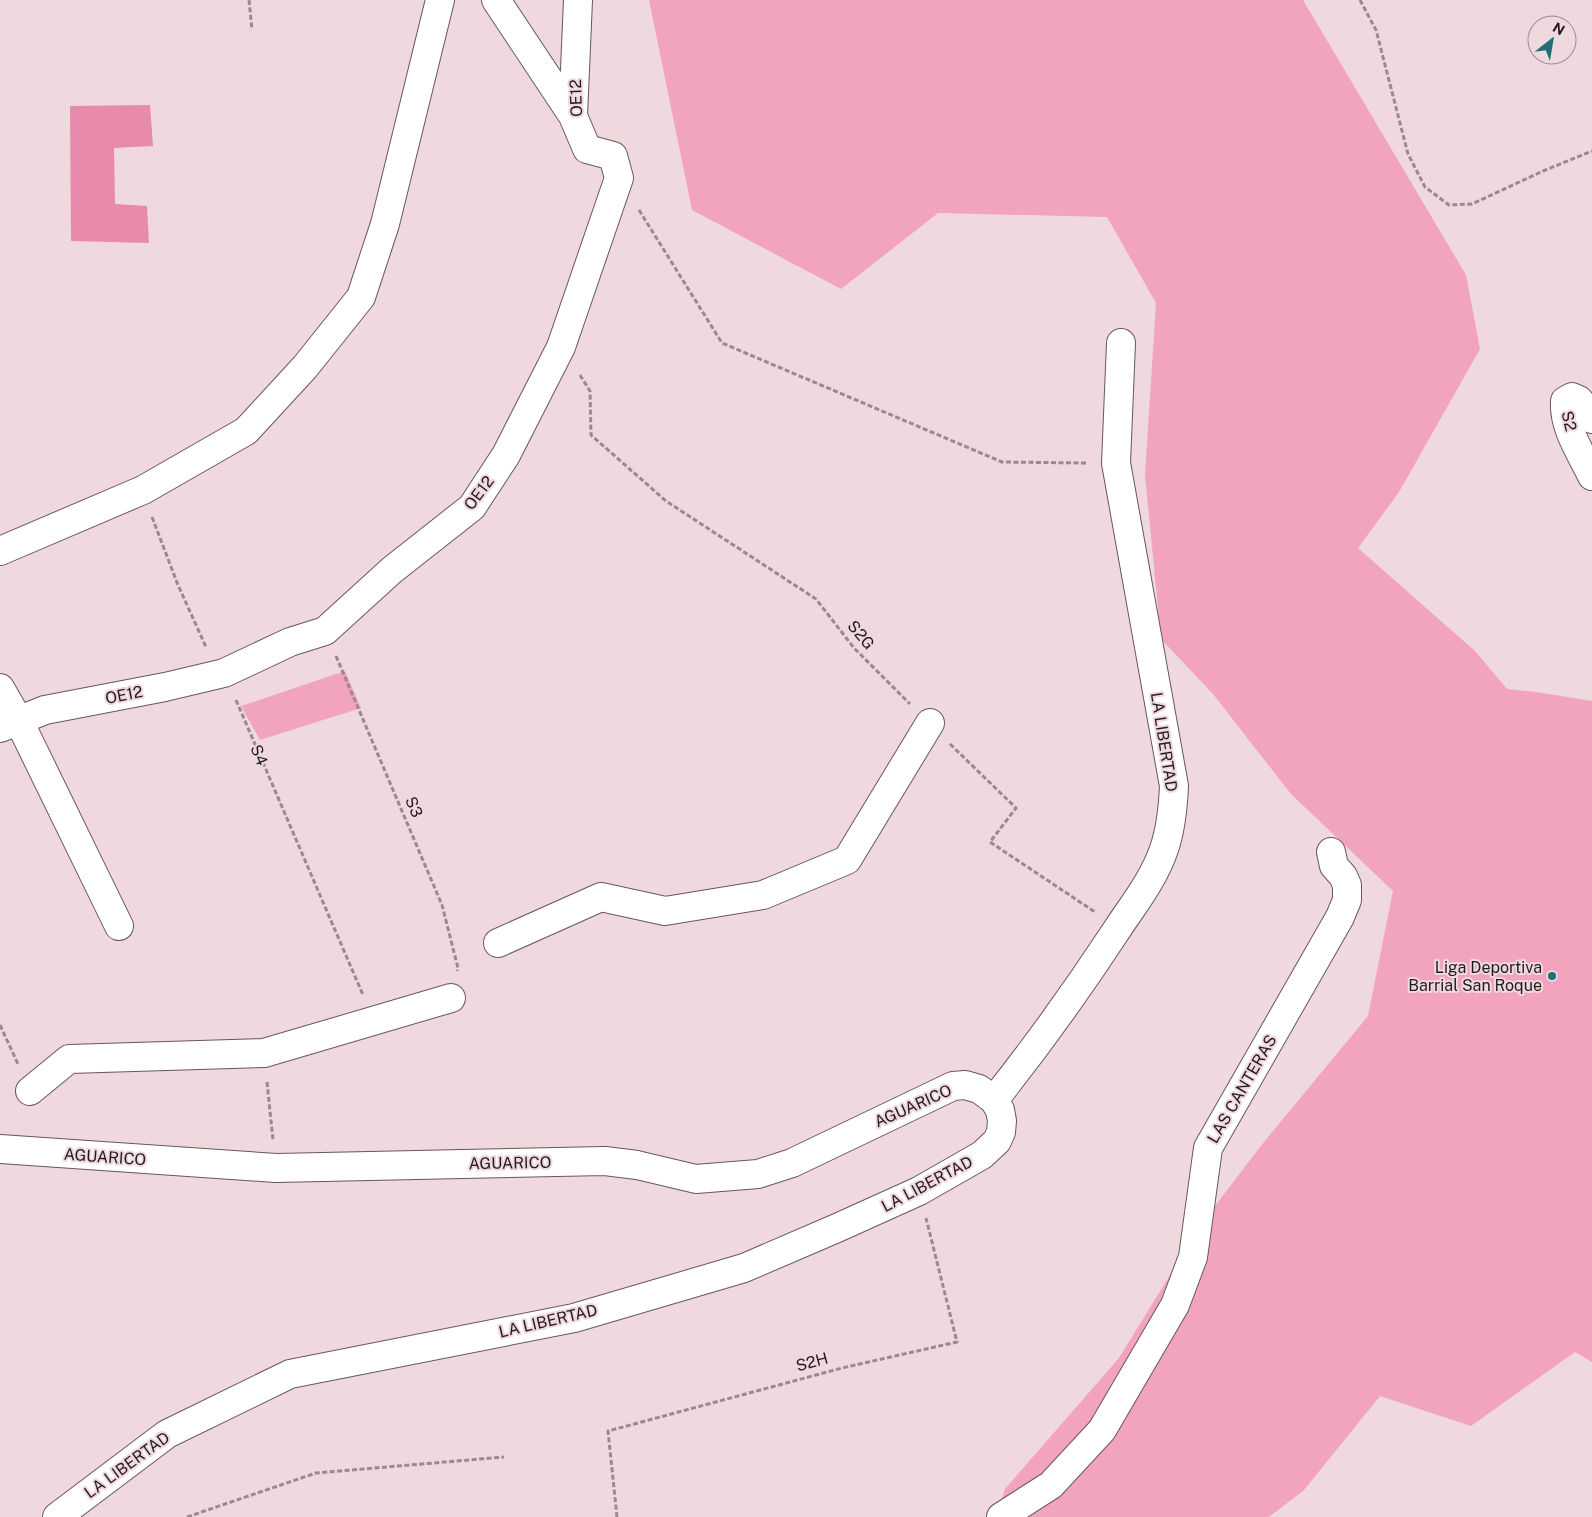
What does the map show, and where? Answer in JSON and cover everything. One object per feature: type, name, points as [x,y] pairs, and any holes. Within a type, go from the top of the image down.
[{"type":"street","points":[[0,551],[143,490],[246,431],[305,367],[361,297],[385,224],[440,0]]},
{"type":"street","points":[[496,0],[573,116]]},
{"type":"street","name":"OE12","points":[[10,724],[45,710],[224,674],[290,642],[324,631],[392,570],[472,507],[506,455],[561,347],[619,178],[613,156],[587,148],[573,116],[578,0]]},
{"type":"street","name":"LA LIBERTAD","points":[[57,1517],[167,1434],[290,1374],[574,1318],[744,1268],[919,1191],[982,1154],[997,1142],[1002,1121],[1000,1110],[994,1100],[1081,984],[1152,876],[1164,851],[1170,830],[1174,786],[1116,463],[1121,343]]},
{"type":"street","name":"S2","points":[[1592,419],[1579,400],[1572,397],[1565,401],[1564,412],[1572,435],[1592,476]]},
{"type":"street","points":[[0,688],[10,724],[119,926]]},
{"type":"street","points":[[498,943],[601,897],[665,911],[763,895],[847,860],[930,723]]},
{"type":"street","name":"LAS CANTERAS","points":[[1001,1517],[1051,1485],[1102,1430],[1175,1305],[1193,1257],[1208,1148],[1340,917],[1347,900],[1347,886],[1343,876],[1334,866],[1331,852]]},
{"type":"street","points":[[30,1091],[69,1059],[264,1053],[451,998]]},
{"type":"street","name":"AGUARICO","points":[[0,1149],[276,1168],[605,1161],[637,1165],[696,1179],[758,1174],[792,1163],[953,1086],[965,1085],[979,1089],[994,1100]]},
{"type":"path","points":[[249,0],[252,30]]},
{"type":"path","points":[[1360,0],[1376,30],[1408,154],[1425,187],[1449,205],[1472,204],[1542,171],[1592,151]]},
{"type":"path","points":[[619,178],[722,343],[1002,462],[1116,463]]},
{"type":"path","name":"S2G","points":[[561,347],[590,391],[591,435],[666,501],[816,599],[854,648],[1016,808],[990,842],[1106,919],[1120,925]]},
{"type":"path","name":"S4","points":[[143,490],[178,585],[206,649],[224,674],[374,1021]]},
{"type":"path","name":"S3","points":[[324,631],[442,905],[458,968],[451,998]]},
{"type":"path","points":[[0,1025],[30,1091]]},
{"type":"path","points":[[264,1053],[276,1168]]},
{"type":"path","name":"S2H","points":[[617,1517],[608,1432],[842,1368],[957,1342],[919,1191]]},
{"type":"path","points":[[187,1517],[316,1473],[504,1457]]},
{"type":"shaded area","points":[[649,0],[1303,0],[1466,275],[1480,349],[1399,492],[1358,548],[1475,651],[1507,689],[1592,701],[1592,1362],[1575,1352],[1471,1426],[1380,1396],[1304,1490],[1269,1517],[996,1517],[1005,1489],[1119,1358],[1202,1223],[1260,1147],[1368,1016],[1393,891],[1291,794],[1213,694],[1161,639],[1145,475],[1156,303],[1107,217],[938,213],[841,289],[692,210]]},
{"type":"shaded area","points":[[345,671],[361,708],[260,740],[241,706]]},
{"type":"building","points":[[150,105],[153,146],[114,148],[115,204],[147,206],[149,243],[71,241],[70,106]]},
{"type":"place","name":"Liga Deportiva Barrial San Roque","points":[[1552,976]]}]
